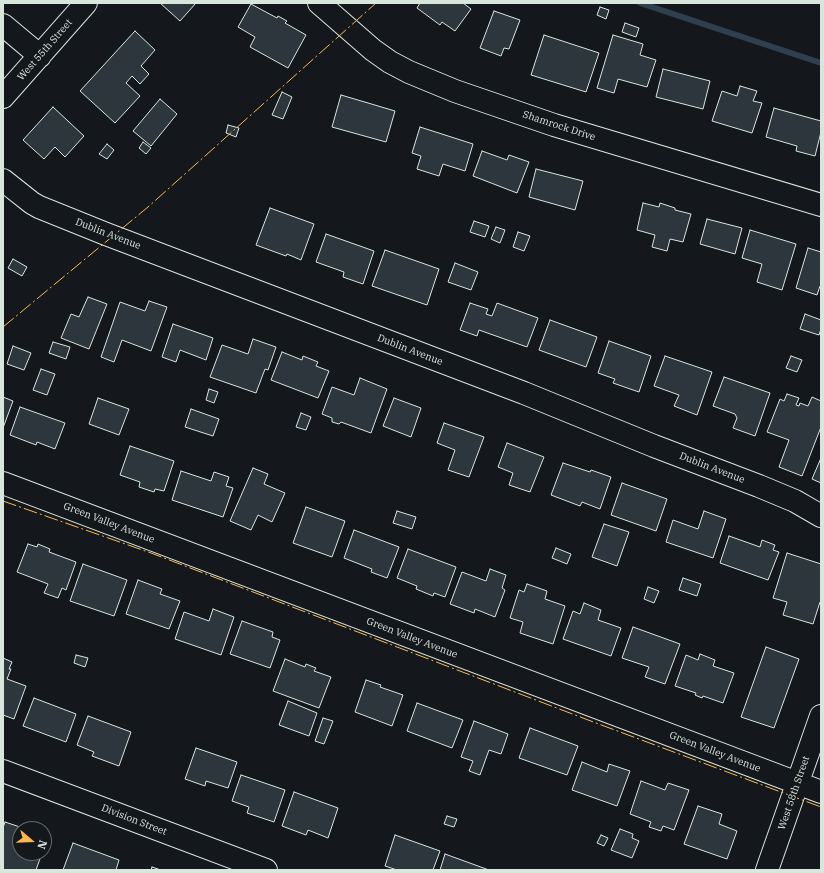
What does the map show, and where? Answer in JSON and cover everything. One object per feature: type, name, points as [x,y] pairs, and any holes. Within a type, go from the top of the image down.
[{"type":"street","name":"West 55th Street","points":[[3,97],[86,3]]},
{"type":"street","name":"Shamrock Drive","points":[[319,3],[373,50],[390,62],[415,75],[554,125],[821,205]]},
{"type":"street","points":[[3,25],[40,56]]},
{"type":"street","name":"Dublin Avenue","points":[[3,180],[39,207],[766,489],[795,501],[821,516]]},
{"type":"street","name":"Green Valley Avenue","points":[[3,483],[821,792]]},
{"type":"street","name":"West 58th Street","points":[[767,870],[821,716]]},
{"type":"street","name":"Division Street","points":[[3,771],[266,870]]},
{"type":"building","points":[[160,3],[196,3],[180,21]]},
{"type":"building","points":[[420,3],[463,3],[471,9],[455,31],[442,22],[440,25],[417,8]]},
{"type":"building","points":[[251,4],[277,18],[278,16],[287,21],[285,23],[306,35],[288,68],[250,47],[255,37],[238,27]]},
{"type":"building","points":[[600,7],[609,10],[606,19],[597,15]]},
{"type":"building","points":[[494,11],[520,20],[509,49],[504,48],[501,56],[480,48]]},
{"type":"building","points":[[625,23],[639,28],[636,37],[622,32]]},
{"type":"building","points":[[135,31],[155,50],[141,66],[149,74],[140,84],[132,76],[126,83],[140,96],[115,123],[80,91]]},
{"type":"building","points":[[544,35],[599,53],[586,92],[531,75]]},
{"type":"building","points":[[613,35],[643,44],[640,55],[656,60],[647,87],[618,79],[614,93],[597,88]]},
{"type":"building","points":[[663,69],[710,81],[703,109],[656,97]]},
{"type":"building","points":[[740,86],[757,91],[753,101],[762,103],[752,133],[712,121],[722,91],[737,96]]},
{"type":"building","points":[[282,92],[292,97],[283,119],[272,115]]},
{"type":"building","points":[[341,95],[395,111],[386,142],[332,127]]},
{"type":"building","points":[[160,99],[177,114],[151,146],[133,131]]},
{"type":"building","points":[[53,107],[84,136],[65,157],[55,147],[44,159],[23,140]]},
{"type":"building","points":[[774,108],[821,121],[821,132],[815,156],[796,151],[797,146],[766,137]]},
{"type":"building","points":[[228,125],[239,128],[236,137],[226,133]]},
{"type":"building","points":[[420,127],[473,144],[465,171],[443,164],[439,176],[417,169],[421,156],[412,153]]},
{"type":"building","points":[[143,142],[151,148],[146,154],[139,148]]},
{"type":"building","points":[[107,144],[114,150],[107,159],[99,154]]},
{"type":"building","points":[[482,151],[507,160],[509,155],[529,162],[517,193],[473,176]]},
{"type":"building","points":[[536,169],[583,181],[575,210],[529,197]]},
{"type":"building","points":[[643,203],[659,207],[660,203],[675,208],[675,210],[691,214],[683,242],[670,239],[667,251],[652,247],[655,235],[637,230]]},
{"type":"building","points":[[270,208],[314,224],[301,260],[287,254],[286,256],[256,245]]},
{"type":"building","points":[[707,219],[742,228],[735,254],[700,244]]},
{"type":"building","points":[[474,221],[489,226],[485,237],[470,232]]},
{"type":"building","points":[[496,227],[505,230],[500,243],[491,239]]},
{"type":"building","points":[[750,230],[796,244],[782,290],[757,282],[762,264],[742,258]]},
{"type":"building","points":[[518,232],[530,236],[524,251],[513,247]]},
{"type":"building","points":[[326,234],[374,251],[363,284],[343,277],[344,272],[316,262]]},
{"type":"building","points":[[808,248],[821,252],[821,287],[820,286],[817,295],[796,288]]},
{"type":"building","points":[[385,250],[439,269],[427,305],[372,286]]},
{"type":"building","points":[[13,259],[27,267],[22,276],[8,268]]},
{"type":"building","points":[[455,263],[478,272],[471,290],[448,282]]},
{"type":"building","points":[[88,297],[107,304],[89,349],[61,338],[71,314],[79,317]]},
{"type":"building","points":[[149,301],[167,307],[151,351],[122,340],[114,362],[101,357],[120,302],[145,311]]},
{"type":"building","points":[[470,303],[488,309],[486,314],[492,316],[497,303],[538,318],[527,347],[479,330],[477,336],[460,330]]},
{"type":"building","points":[[805,314],[821,320],[819,335],[800,329]]},
{"type":"building","points":[[550,320],[597,337],[586,367],[539,350]]},
{"type":"building","points":[[173,324],[213,338],[206,360],[180,350],[176,362],[162,357]]},
{"type":"building","points":[[253,339],[276,347],[268,370],[265,369],[256,393],[210,377],[222,345],[248,354]]},
{"type":"building","points":[[609,341],[651,356],[639,392],[613,383],[615,379],[598,373]]},
{"type":"building","points":[[53,342],[70,347],[66,359],[49,353]]},
{"type":"building","points":[[13,346],[31,353],[24,370],[7,364]]},
{"type":"building","points":[[282,352],[302,360],[303,356],[318,362],[316,366],[329,371],[318,398],[271,380]]},
{"type":"building","points":[[665,356],[712,372],[697,415],[674,406],[679,395],[654,386]]},
{"type":"building","points":[[791,356],[802,360],[797,372],[786,368]]},
{"type":"building","points":[[41,369],[55,374],[47,395],[33,390]]},
{"type":"building","points":[[724,377],[770,393],[755,436],[733,428],[737,418],[735,414],[713,406]]},
{"type":"building","points":[[360,378],[387,389],[371,433],[341,422],[339,424],[332,422],[332,418],[322,414],[332,387],[354,395]]},
{"type":"building","points":[[209,389],[218,392],[214,403],[206,400]]},
{"type":"building","points":[[787,394],[799,398],[796,405],[799,406],[800,403],[808,406],[812,397],[821,401],[821,427],[802,476],[779,467],[789,440],[767,432],[780,399],[784,401]]},
{"type":"building","points":[[3,397],[13,401],[3,428]]},
{"type":"building","points":[[98,398],[129,409],[119,435],[89,424]]},
{"type":"building","points":[[394,398],[421,408],[411,437],[383,426]]},
{"type":"building","points":[[20,407],[65,423],[55,449],[37,442],[36,445],[10,435]]},
{"type":"building","points":[[191,409],[219,419],[213,436],[185,427]]},
{"type":"building","points":[[301,413],[311,417],[306,430],[296,427]]},
{"type":"building","points":[[444,423],[484,437],[469,477],[448,470],[455,450],[437,443]]},
{"type":"building","points":[[507,443],[544,457],[530,492],[509,485],[513,473],[498,467]]},
{"type":"building","points":[[130,446],[174,461],[164,491],[155,489],[154,492],[139,487],[140,482],[120,475]]},
{"type":"building","points":[[821,458],[821,483],[812,479]]},
{"type":"building","points":[[563,463],[611,477],[600,509],[582,502],[580,506],[551,495]]},
{"type":"building","points":[[253,468],[268,474],[264,484],[285,493],[272,522],[258,515],[251,530],[230,521]]},
{"type":"building","points":[[181,471],[211,481],[214,472],[229,477],[226,486],[233,488],[223,517],[172,500]]},
{"type":"building","points":[[622,483],[667,499],[656,531],[611,515]]},
{"type":"building","points":[[306,507],[345,521],[332,557],[293,543]]},
{"type":"building","points":[[397,511],[416,517],[412,529],[393,523]]},
{"type":"building","points":[[704,511],[726,519],[713,558],[666,542],[673,520],[698,529]]},
{"type":"building","points":[[604,524],[629,532],[617,566],[592,557]]},
{"type":"building","points":[[354,530],[399,547],[387,578],[371,572],[372,569],[344,558]]},
{"type":"building","points":[[729,536],[760,547],[762,540],[775,545],[773,550],[779,552],[768,580],[720,563]]},
{"type":"building","points":[[28,544],[37,547],[38,544],[50,549],[49,552],[76,562],[66,590],[62,588],[58,598],[44,593],[48,584],[17,572]]},
{"type":"building","points":[[556,548],[571,554],[567,564],[552,558]]},
{"type":"building","points":[[408,549],[456,567],[445,597],[434,593],[433,596],[416,589],[417,586],[397,578]]},
{"type":"building","points":[[787,553],[821,564],[821,602],[813,624],[783,615],[787,602],[773,598]]},
{"type":"building","points":[[83,564],[127,580],[114,616],[70,601]]},
{"type":"building","points":[[490,569],[506,575],[502,588],[505,590],[495,617],[475,609],[474,613],[450,604],[462,572],[486,581]]},
{"type":"building","points":[[683,578],[701,584],[697,596],[679,590]]},
{"type":"building","points":[[138,580],[162,589],[160,594],[180,601],[169,629],[126,614]]},
{"type":"building","points":[[527,584],[547,591],[545,599],[565,606],[553,644],[520,633],[523,622],[510,618],[519,590],[524,592]]},
{"type":"building","points":[[648,587],[659,591],[654,603],[644,599]]},
{"type":"building","points":[[584,603],[601,610],[598,620],[621,628],[611,656],[563,639],[573,611],[580,614]]},
{"type":"building","points":[[213,609],[234,617],[221,655],[175,639],[184,612],[209,621]]},
{"type":"building","points":[[242,621],[273,632],[272,637],[280,640],[270,668],[230,654]]},
{"type":"building","points":[[633,627],[680,644],[665,684],[645,677],[649,667],[622,658]]},
{"type":"building","points":[[766,647],[799,659],[774,728],[741,717]]},
{"type":"building","points":[[700,654],[715,660],[713,666],[734,673],[723,703],[703,696],[702,698],[695,695],[696,693],[675,686],[686,655],[698,660]]},
{"type":"building","points":[[76,655],[88,658],[85,667],[74,663]]},
{"type":"building","points":[[3,658],[12,662],[7,679],[26,686],[14,719],[3,715]]},
{"type":"building","points":[[285,659],[305,667],[306,664],[316,668],[314,671],[331,677],[319,708],[273,691]]},
{"type":"building","points":[[366,680],[381,685],[380,687],[403,695],[392,726],[355,712]]},
{"type":"building","points":[[34,698],[76,714],[66,742],[23,726]]},
{"type":"building","points":[[288,701],[317,713],[309,736],[279,725]]},
{"type":"building","points":[[417,703],[463,720],[452,748],[407,731]]},
{"type":"building","points":[[88,716],[131,732],[119,766],[92,756],[94,752],[77,745]]},
{"type":"building","points":[[323,718],[333,721],[324,744],[315,741]]},
{"type":"building","points":[[474,721],[508,734],[501,754],[489,750],[480,775],[469,771],[473,761],[461,757]]},
{"type":"building","points":[[530,728],[578,746],[567,775],[519,758]]},
{"type":"building","points":[[196,748],[237,762],[228,788],[206,781],[205,786],[185,779]]},
{"type":"building","points":[[582,762],[607,772],[609,764],[630,771],[617,806],[572,790]]},
{"type":"building","points":[[241,775],[285,790],[274,822],[247,813],[249,807],[232,801]]},
{"type":"building","points":[[641,781],[665,790],[668,783],[689,790],[674,830],[663,826],[661,831],[649,827],[651,822],[630,814]]},
{"type":"building","points":[[294,792],[338,808],[328,838],[308,830],[306,835],[282,826]]},
{"type":"building","points":[[698,806],[722,814],[719,824],[737,831],[727,859],[684,844]]},
{"type":"building","points":[[447,816],[457,819],[454,827],[444,824]]},
{"type":"building","points":[[5,822],[12,824],[12,861],[39,861],[36,870],[3,870],[3,828]]},
{"type":"building","points":[[620,829],[633,834],[632,838],[639,841],[632,858],[611,850]]},
{"type":"building","points":[[395,835],[440,851],[433,870],[397,870],[385,866]]},
{"type":"building","points":[[601,835],[608,838],[604,846],[597,843]]},
{"type":"building","points":[[73,843],[119,860],[116,870],[63,870]]},
{"type":"building","points":[[445,854],[489,870],[440,870]]},
{"type":"building","points":[[152,867],[161,870],[151,870]]},
{"type":"waterway","points":[[640,3],[821,63]]},
{"type":"power","points":[[3,327],[148,207],[376,3]]},
{"type":"power","points":[[3,501],[151,553],[596,723],[821,807]]}]
